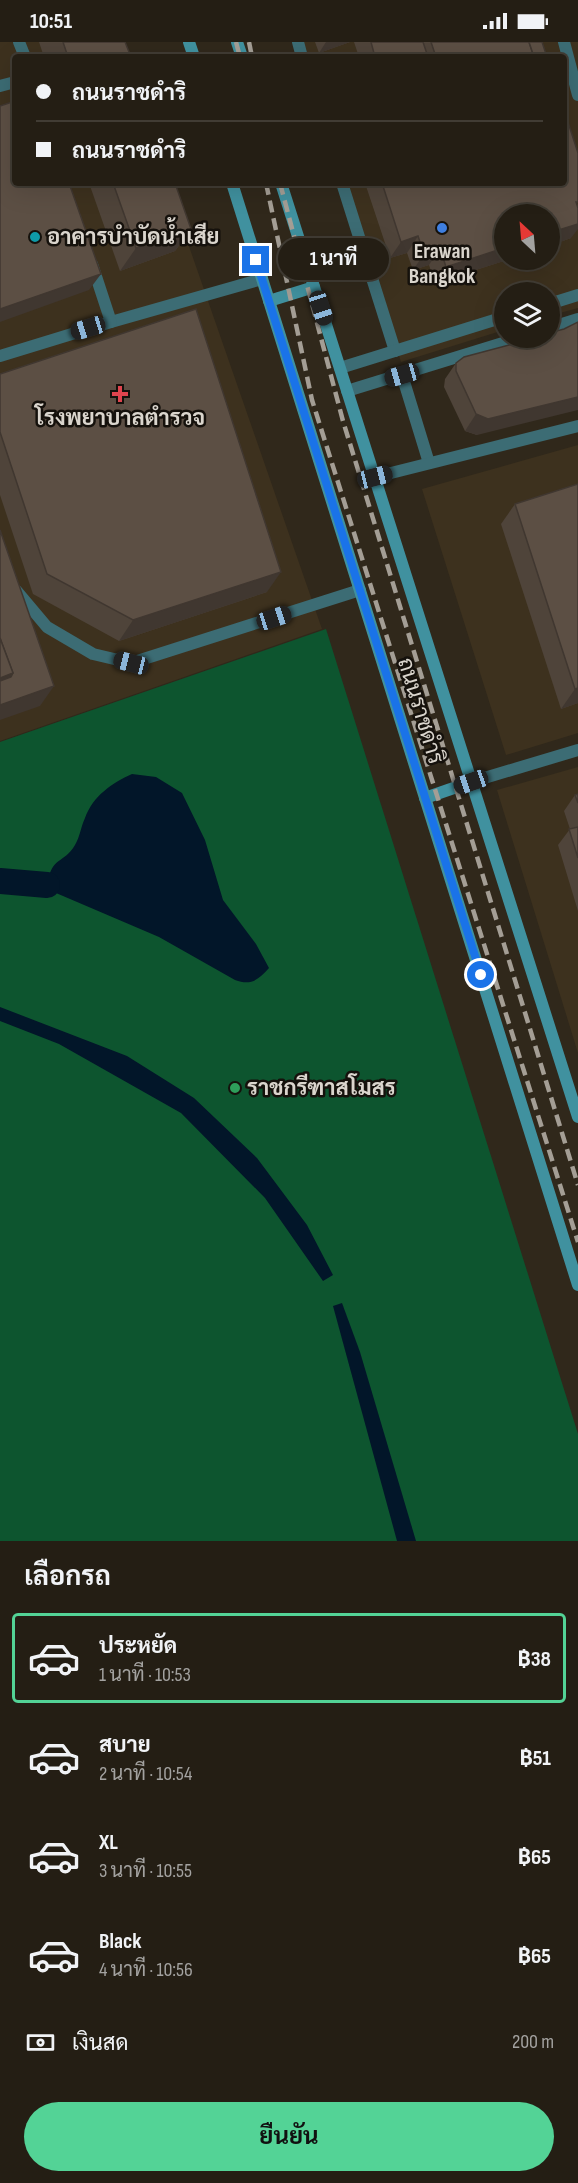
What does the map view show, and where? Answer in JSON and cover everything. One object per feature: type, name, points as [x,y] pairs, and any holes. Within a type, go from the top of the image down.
[{"type":"main road","name":"ถนนราชดำริ","points":[[233,186],[578,1285]]},
{"type":"main road","name":"ถนนราชดำริ","points":[[283,186],[578,1117]]},
{"type":"main road","points":[[269,301],[314,287]]},
{"type":"main road","points":[[425,798],[471,782]]},
{"type":"street","points":[[564,42],[578,95]]},
{"type":"street","points":[[343,186],[395,351]]},
{"type":"street","points":[[87,247],[111,322]]},
{"type":"street","points":[[0,356],[262,279]]},
{"type":"street","points":[[560,301],[578,295]]},
{"type":"street","points":[[560,325],[578,319]]},
{"type":"street","points":[[340,368],[494,320]]},
{"type":"street","points":[[348,391],[494,346]]},
{"type":"street","points":[[402,375],[429,463]]},
{"type":"street","points":[[375,477],[578,426]]},
{"type":"street","points":[[11,580],[47,627],[93,654],[131,663],[360,590]]},
{"type":"street","points":[[471,782],[578,750]]},
{"type":"shaded area","name":"โรงพยาบาลตำรวจ","points":[[0,42],[118,42],[122,54],[12,54],[12,186],[168,186],[322,629],[0,741]]},
{"type":"shaded area","points":[[300,42],[578,42],[578,308],[560,313],[560,282],[494,282],[494,333],[401,362],[346,186],[567,186],[567,54],[304,54]]},
{"type":"shaded area","points":[[578,445],[578,733],[506,755],[422,489]]},
{"type":"shaded area","points":[[578,767],[578,1053],[497,790]]},
{"type":"green space","name":"ราชกรีฑาสโมสร","points":[[326,629],[578,1434],[578,1541],[0,1541],[0,742]]},
{"type":"water","points":[[132,774],[156,777],[182,793],[205,840],[223,900],[256,944],[269,968],[258,979],[250,982],[235,980],[159,937],[56,893],[47,885],[55,864],[75,845],[88,810],[93,803],[110,786]]},
{"type":"water","points":[[0,1007],[127,1056],[194,1098],[257,1158],[307,1225],[333,1275],[323,1281],[265,1198],[181,1113],[59,1044],[0,1021]]},
{"type":"water","points":[[342,1303],[360,1352],[416,1541],[397,1541],[333,1306]]},
{"type":"building","points":[[63,42],[125,42],[130,54],[67,54]]},
{"type":"building","points":[[371,42],[423,42],[427,54],[374,54]]},
{"type":"building","points":[[431,42],[529,42],[533,54],[435,54]]},
{"type":"building","points":[[529,42],[542,42],[546,54],[533,54]]},
{"type":"building","name":"อาคารบำบัดน้ำเสีย","points":[[12,102],[12,186],[70,186],[101,274],[0,309],[0,106]]},
{"type":"building","name":"Erawan Bangkok","points":[[567,119],[578,153],[578,202],[576,202],[578,224],[560,230],[560,204],[494,204],[494,251],[446,267],[440,248],[424,254],[418,236],[401,242],[383,186],[567,186]]},
{"type":"building","points":[[114,186],[176,186],[191,229],[136,248]]},
{"type":"building","points":[[196,309],[281,572],[133,620],[47,574],[0,432],[0,374]]},
{"type":"building","points":[[578,322],[578,397],[488,419],[476,414],[456,371],[456,363],[464,357],[498,348],[560,348],[560,330]]},
{"type":"building","points":[[578,484],[578,688],[575,689],[515,504]]},
{"type":"building","points":[[0,530],[54,686],[0,705],[0,681],[11,677],[13,673],[0,638]]},
{"type":"building","points":[[0,638],[13,673],[0,678]]},
{"type":"building","points":[[578,827],[578,858],[569,829]]},
{"type":"waterway","points":[[0,881],[47,885]]},
{"type":"railway","points":[[236,42],[239,54]]},
{"type":"railway","points":[[249,42],[251,54]]},
{"type":"railway","points":[[267,186],[312,400],[578,1242]]},
{"type":"railway","points":[[281,186],[343,421],[578,1185]]},
{"type":"place","name":"Erawan Bangkok","points":[[442,228]]},
{"type":"place","name":"อาคารบำบัดน้ำเสีย","points":[[35,237]]},
{"type":"place","name":"โรงพยาบาลตำรวจ","points":[[120,394]]},
{"type":"place","name":"ราชกรีฑาสโมสร","points":[[235,1088]]},
{"type":"route","points":[[256,260],[481,975]]}]
